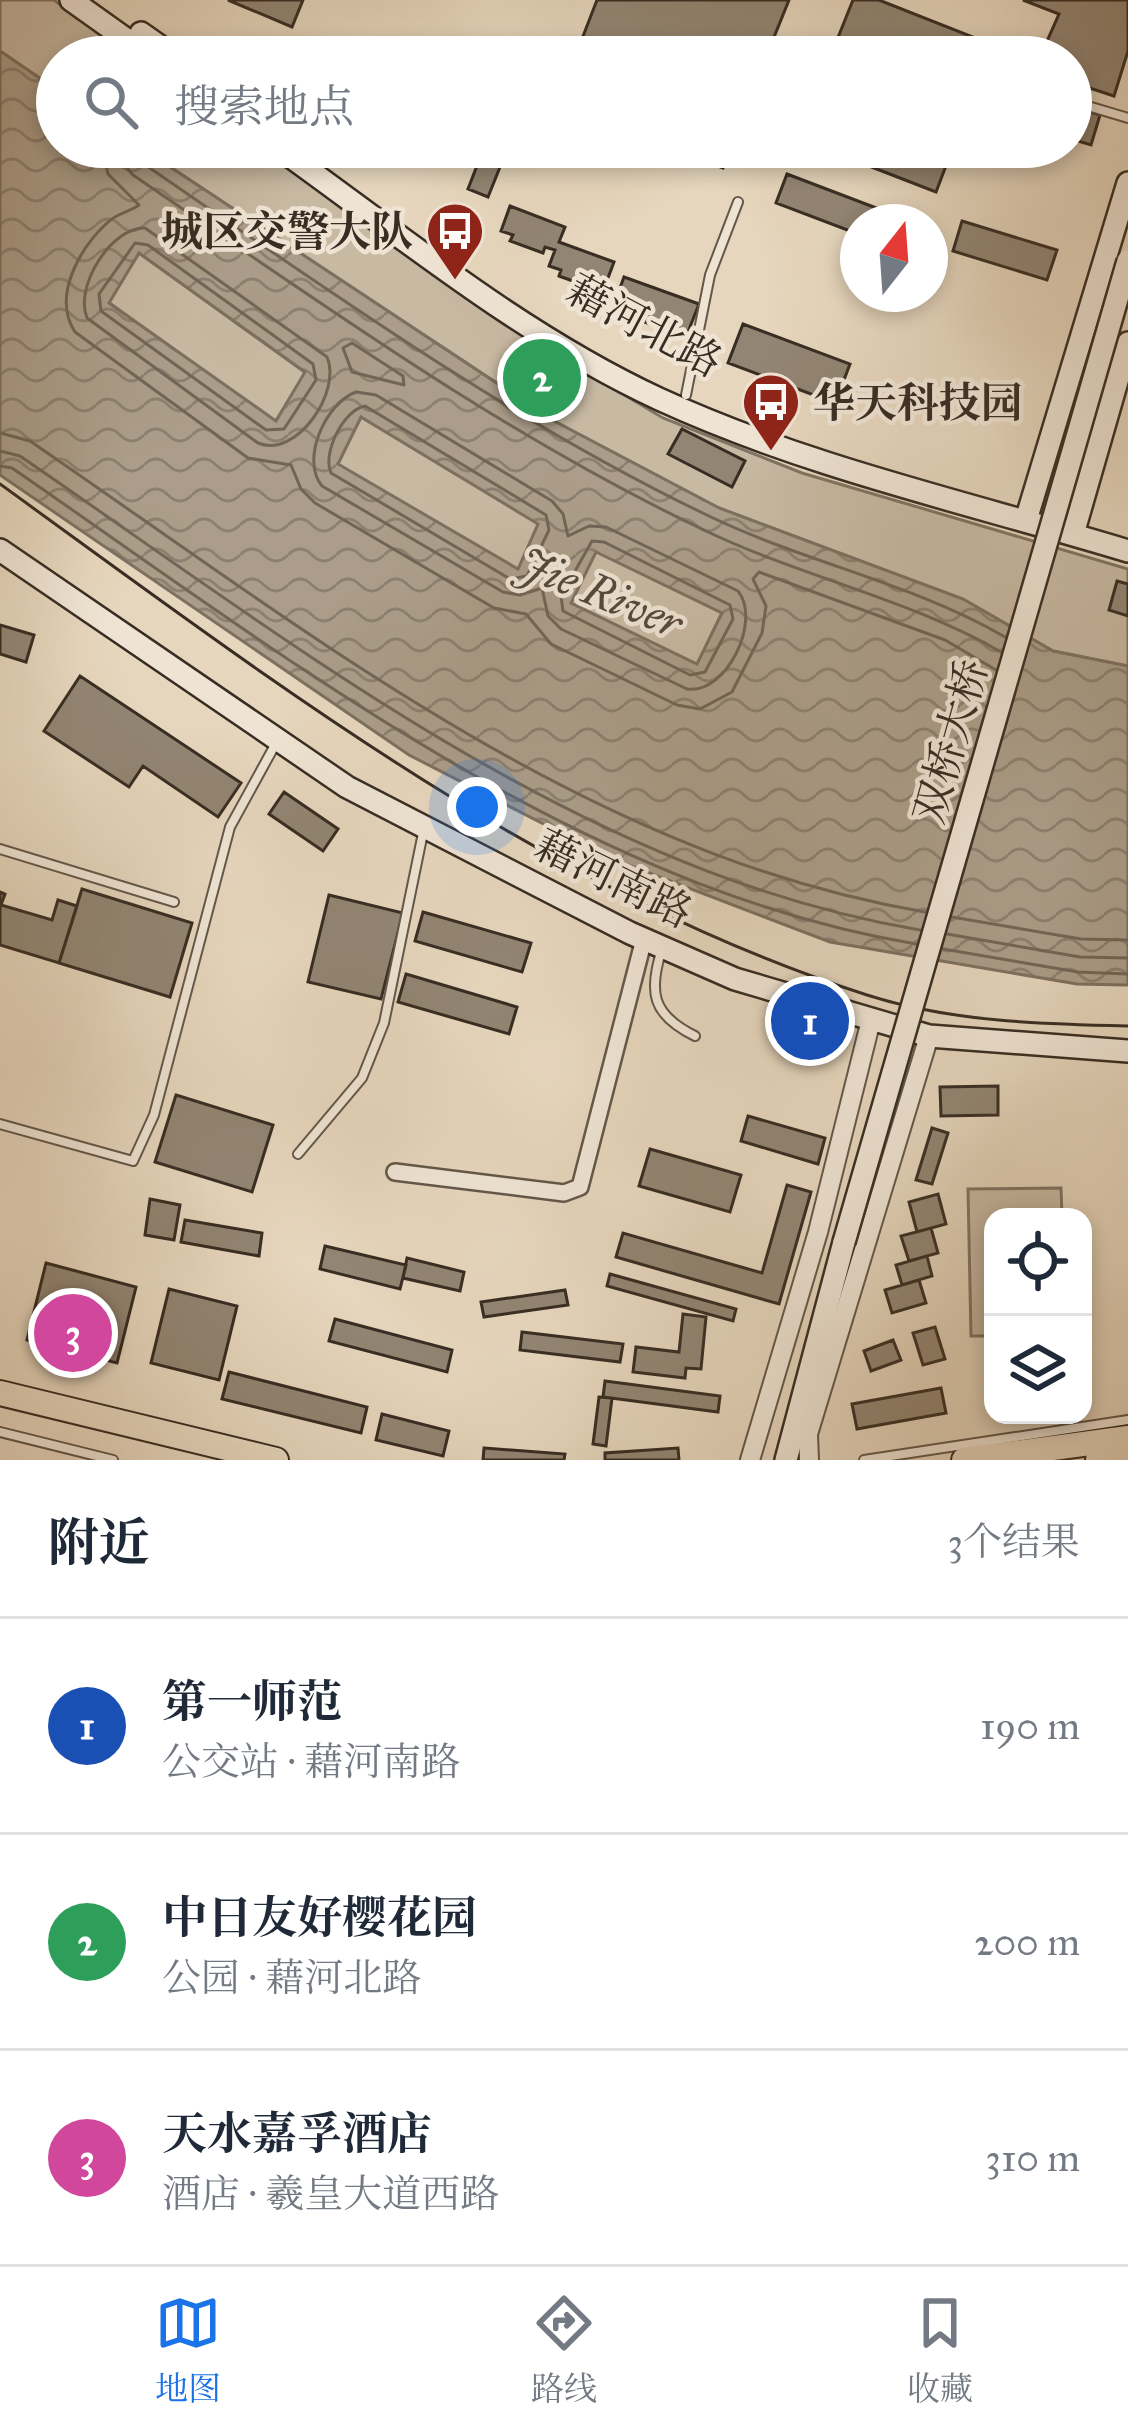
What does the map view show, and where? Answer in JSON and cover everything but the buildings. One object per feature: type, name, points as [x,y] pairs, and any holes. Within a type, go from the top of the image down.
[{"type":"main road","points":[[71,0],[122,36]]},
{"type":"main road","points":[[95,0],[146,36]]},
{"type":"main road","name":"藉河北路","points":[[306,168],[498,305],[656,397],[820,465],[1028,514]]},
{"type":"main road","name":"藉河北路","points":[[330,168],[506,294],[686,395],[824,452],[1074,528],[1128,551]]},
{"type":"main road","points":[[1028,514],[1128,183]]},
{"type":"main road","name":"双桥大桥","points":[[785,1460],[1128,261]]},
{"type":"main road","points":[[1074,528],[1128,344]]},
{"type":"main road","name":"藉河北路","points":[[1074,528],[1128,537]]},
{"type":"main road","name":"藉河南路","points":[[0,550],[347,787],[653,943],[735,979],[929,1036],[1128,1051]]},
{"type":"main road","points":[[0,1393],[276,1460]]},
{"type":"main road","points":[[0,1409],[210,1460]]},
{"type":"main road","points":[[964,1460],[1128,1438]]},
{"type":"main road","points":[[1098,1460],[1128,1458]]},
{"type":"street","points":[[395,1172],[564,1193],[580,1186],[653,943]]},
{"type":"street","points":[[750,1460],[818,1232],[871,1020]]},
{"type":"street","points":[[809,1460],[808,1434],[929,1036]]},
{"type":"lane","points":[[1092,107],[1128,118]]},
{"type":"lane","points":[[686,395],[710,275],[738,202]]},
{"type":"lane","points":[[0,1124],[133,1161],[154,1115],[230,827],[278,740]]},
{"type":"lane","points":[[298,1154],[362,1078],[384,1023],[425,827]]},
{"type":"lane","points":[[0,849],[174,902]]},
{"type":"lane","points":[[653,943],[652,986],[657,1007],[670,1024],[695,1036]]},
{"type":"lane","points":[[864,1460],[1128,1420]]},
{"type":"lane","points":[[0,1432],[113,1460]]},
{"type":"shaded area","points":[[0,0],[54,0],[103,36],[36,36],[36,76],[0,51]]},
{"type":"shaded area","points":[[172,168],[289,168],[529,338],[663,418],[802,473],[1128,569],[1128,666],[1053,651],[963,599],[719,508],[554,421]]},
{"type":"shaded area","points":[[139,253],[306,373],[275,422],[108,302]]},
{"type":"shaded area","points":[[361,417],[539,524],[518,570],[337,464]]},
{"type":"shaded area","points":[[596,551],[722,613],[697,665],[570,603]]},
{"type":"shaded area","points":[[1061,1188],[1062,1208],[984,1208],[984,1336],[971,1336],[968,1189]]},
{"type":"water","points":[[0,51],[36,76],[36,168],[172,168],[554,421],[719,508],[963,599],[1053,651],[1128,666],[1128,985],[1077,984],[830,942],[610,858],[409,755],[0,475]],"holes":[[[139,253],[305,372],[276,421],[109,303]],[[361,417],[538,524],[518,569],[338,464]],[[596,552],[722,613],[697,664],[571,603]]]},
{"type":"tram line","points":[[0,484],[309,705],[414,774],[634,899],[748,952],[899,1004],[996,1020],[1128,1026]]},
{"type":"place","name":"城区交警大队","points":[[455,282]]},
{"type":"place","name":"中日友好樱花园","points":[[542,378]]},
{"type":"place","name":"华天科技园","points":[[771,453]]},
{"type":"place","name":"第一师范","points":[[810,1021]]},
{"type":"place","name":"天水嘉孚酒店","points":[[73,1333]]},
{"type":"water label","name":"Jie River","points":[[601,592]]}]
